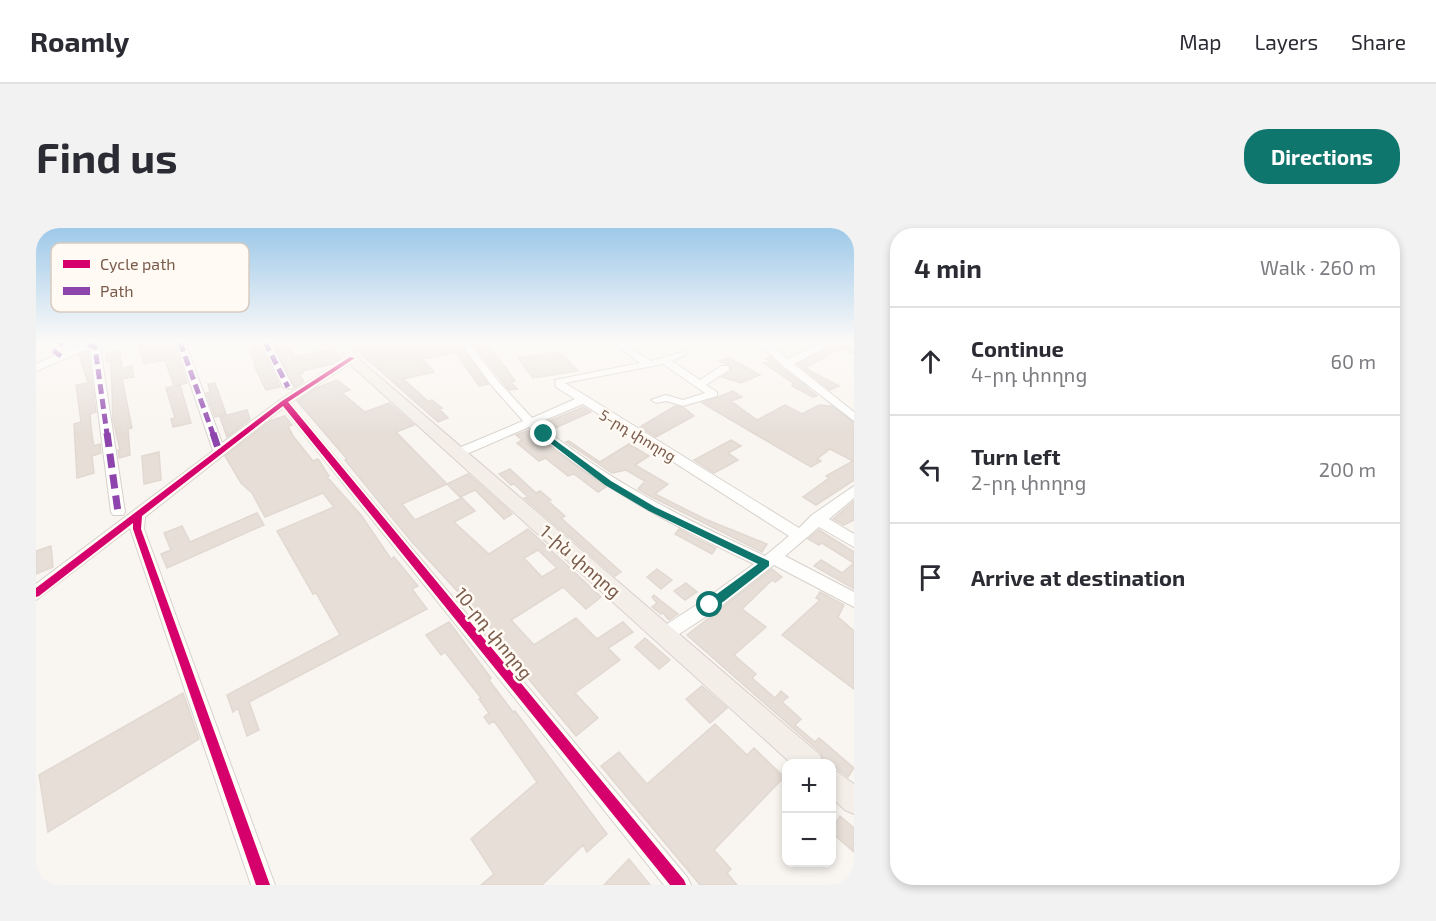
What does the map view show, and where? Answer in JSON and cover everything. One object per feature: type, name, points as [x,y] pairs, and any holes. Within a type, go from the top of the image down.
[{"type":"main road","name":"1-ին փողոց","points":[[374,373],[458,453],[805,759]]},
{"type":"main road","points":[[836,786],[854,801]]},
{"type":"street","points":[[99,373],[118,512]]},
{"type":"street","points":[[191,373],[219,451]]},
{"type":"street","name":"10-րդ փողոց","points":[[277,373],[286,394],[679,885]]},
{"type":"street","points":[[36,593],[219,451],[314,373]]},
{"type":"street","points":[[486,373],[529,421],[608,483],[652,509],[770,560],[854,600]]},
{"type":"street","name":"5-րդ փողոց","points":[[606,373],[559,382],[581,401],[798,535]]},
{"type":"street","points":[[656,400],[666,398],[683,403],[712,394],[682,373]]},
{"type":"street","points":[[699,385],[718,373]]},
{"type":"street","points":[[798,373],[831,396],[854,418]]},
{"type":"street","points":[[458,453],[529,421],[581,401]]},
{"type":"street","points":[[664,635],[710,605],[770,560],[817,519],[854,491]]},
{"type":"street","points":[[138,515],[136,530],[263,885]]},
{"type":"street","points":[[817,519],[854,540]]},
{"type":"building","points":[[85,373],[91,373],[96,412],[90,414],[92,436],[94,446],[100,444],[101,453],[92,456],[94,473],[77,478],[74,424],[81,422],[76,385],[88,383]]},
{"type":"building","points":[[111,373],[133,373],[134,377],[122,379],[132,428],[128,429],[130,455],[119,458],[118,450],[120,450],[113,420]]},
{"type":"building","points":[[169,373],[184,373],[187,383],[174,386]]},
{"type":"building","points":[[258,373],[273,373],[280,387],[266,390]]},
{"type":"building","points":[[287,373],[303,373],[299,374],[304,382],[295,388]]},
{"type":"building","points":[[382,373],[431,373],[403,379],[428,401],[432,400],[442,408],[439,409],[448,418],[438,422]]},
{"type":"building","points":[[470,373],[480,373],[488,384],[479,386]]},
{"type":"building","points":[[495,373],[509,373],[515,381],[511,382],[517,389],[509,390]]},
{"type":"building","points":[[529,373],[567,373],[533,378]]},
{"type":"building","points":[[729,373],[756,373],[760,375],[741,383],[722,377]]},
{"type":"building","points":[[778,373],[788,373],[817,396],[813,397],[792,386],[793,383]]},
{"type":"building","points":[[809,373],[814,373],[839,386],[830,390]]},
{"type":"building","points":[[337,380],[350,390],[342,393],[365,412],[389,403],[414,425],[396,432],[447,484],[402,504],[415,520],[462,498],[475,511],[454,522],[489,554],[528,529],[601,597],[586,609],[563,587],[511,620],[534,645],[576,618],[597,639],[623,622],[633,632],[608,648],[620,660],[575,693],[598,718],[576,736],[492,635],[495,633],[460,591],[458,592],[412,542],[345,460],[347,459],[297,401],[316,388]],"holes":[[[538,550],[557,568],[542,577],[524,558]]]},
{"type":"building","points":[[215,383],[226,414],[215,417],[206,393],[210,392],[208,384]]},
{"type":"building","points":[[180,385],[191,423],[173,427],[171,419],[175,418],[166,388]]},
{"type":"building","points":[[733,391],[742,397],[731,401],[757,420],[785,405],[802,414],[819,405],[831,406],[854,423],[854,480],[816,505],[803,497],[829,478],[826,476],[853,461],[830,449],[817,459],[821,461],[811,467],[702,403]]},
{"type":"building","points":[[675,406],[684,408],[694,416],[656,437],[640,427]]},
{"type":"building","points":[[583,407],[591,412],[551,430],[542,424]]},
{"type":"building","points":[[247,410],[250,419],[227,437],[220,417]]},
{"type":"building","points":[[285,416],[292,425],[288,426],[293,436],[313,461],[318,459],[329,476],[327,477],[361,515],[391,559],[394,557],[418,586],[412,589],[427,609],[249,702],[259,730],[247,736],[238,708],[233,712],[227,695],[340,635],[316,593],[313,594],[277,531],[334,507],[323,493],[265,517],[252,493],[241,483],[225,456],[270,421]]},
{"type":"building","points":[[529,430],[606,487],[598,492],[574,474],[568,476],[545,458],[539,461],[517,443],[522,440],[516,435]]},
{"type":"building","points":[[731,440],[741,446],[728,453],[738,460],[727,466],[714,473],[694,460]]},
{"type":"building","points":[[569,441],[600,462],[629,444],[649,456],[635,465],[668,484],[655,494],[705,519],[767,544],[762,552],[648,495],[638,489],[645,481],[626,470],[612,473],[566,442]]},
{"type":"building","points":[[159,452],[161,480],[144,484],[142,456]]},
{"type":"building","points":[[510,469],[536,493],[540,491],[551,500],[548,501],[565,516],[561,518],[621,572],[615,576],[524,498],[528,497],[514,484],[511,485],[499,474]]},
{"type":"building","points":[[468,474],[512,514],[504,519],[475,490],[460,497],[447,484]]},
{"type":"building","points":[[854,501],[854,520],[844,525],[833,519]]},
{"type":"building","points":[[257,513],[264,525],[167,568],[161,554],[171,550],[164,533],[182,526],[190,542]]},
{"type":"building","points":[[679,529],[716,548],[712,554],[675,534]]},
{"type":"building","points":[[819,530],[854,552],[854,563],[822,543],[819,545],[808,539]]},
{"type":"building","points":[[51,546],[53,567],[36,574],[36,551]]},
{"type":"building","points":[[821,560],[842,573],[854,563],[854,589],[814,566]]},
{"type":"building","points":[[657,569],[672,580],[661,589],[647,577]]},
{"type":"building","points":[[772,569],[782,577],[775,582],[772,580],[742,609],[766,627],[734,655],[756,674],[752,678],[775,698],[781,691],[788,697],[782,702],[801,719],[795,725],[815,742],[819,738],[854,768],[848,777],[836,768],[836,759],[823,759],[821,753],[687,635]]},
{"type":"building","points":[[686,583],[697,592],[685,600],[674,591]]},
{"type":"building","points":[[820,592],[844,605],[838,617],[854,631],[854,689],[782,635],[820,600],[816,598]]},
{"type":"building","points":[[654,595],[678,614],[669,620],[663,613],[661,614],[652,607],[657,603],[652,597]]},
{"type":"building","points":[[449,622],[491,678],[489,680],[607,834],[587,852],[583,845],[542,885],[481,885],[494,874],[471,839],[537,782],[494,721],[489,724],[484,717],[489,713],[479,699],[481,698],[445,652],[441,655],[426,635]]},
{"type":"building","points":[[645,638],[670,660],[659,669],[635,647]]},
{"type":"building","points":[[702,686],[727,708],[710,723],[686,699]]},
{"type":"building","points":[[183,693],[199,739],[48,832],[39,775]]},
{"type":"building","points":[[715,724],[747,755],[754,748],[782,775],[782,779],[714,850],[731,869],[727,873],[737,885],[700,885],[601,766],[619,752],[647,784]]},
{"type":"building","points":[[840,816],[854,828],[854,852],[836,836],[836,823]]},
{"type":"building","points":[[629,859],[650,885],[604,885]]},
{"type":"waterway","points":[[795,373],[809,384]]},
{"type":"waterway","points":[[829,398],[854,422]]},
{"type":"marked path","points":[[99,373],[118,512]]},
{"type":"marked path","points":[[191,373],[219,451]]},
{"type":"marked path","points":[[281,373],[288,387]]},
{"type":"cycle path","points":[[36,593],[284,402],[329,373]]},
{"type":"cycle path","points":[[284,402],[679,885]]},
{"type":"cycle path","points":[[138,515],[137,529],[263,885]]},
{"type":"route","points":[[544,434],[608,483],[652,509],[766,564],[710,605]]}]
